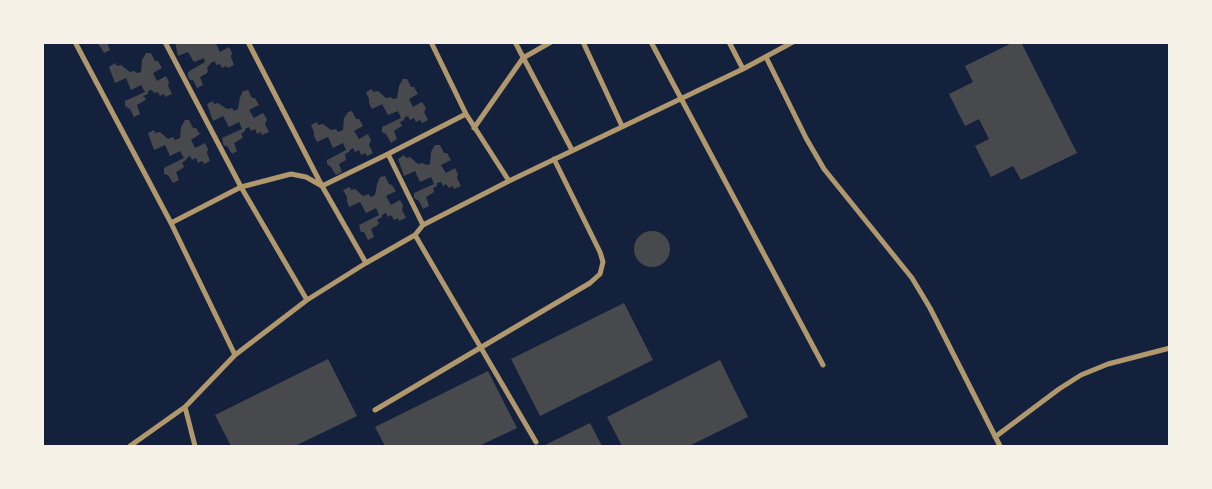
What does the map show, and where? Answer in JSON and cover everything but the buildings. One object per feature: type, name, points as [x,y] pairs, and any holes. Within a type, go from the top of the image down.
[{"type":"street","points":[[75,42],[171,223],[235,355]]},
{"type":"street","points":[[165,42],[241,187],[307,300]]},
{"type":"street","points":[[248,42],[322,186],[366,263]]},
{"type":"street","points":[[431,42],[466,114],[509,181]]},
{"type":"street","points":[[515,42],[572,150]]},
{"type":"street","points":[[474,128],[523,58],[551,42]]},
{"type":"street","points":[[583,42],[622,126]]},
{"type":"street","points":[[651,42],[823,365]]},
{"type":"street","points":[[729,42],[742,69]]},
{"type":"street","points":[[130,446],[185,406],[235,355],[307,300],[415,235],[424,225],[509,181],[742,69],[793,42]]},
{"type":"street","points":[[766,57],[806,138],[824,169],[912,278],[930,308],[1000,446]]},
{"type":"street","points":[[322,186],[466,114]]},
{"type":"street","points":[[388,154],[424,225]]},
{"type":"street","points":[[375,410],[590,283],[600,274],[603,262],[600,252],[554,159]]},
{"type":"street","points":[[171,223],[241,187],[292,174],[306,177],[322,186]]},
{"type":"street","points":[[415,235],[536,442]]},
{"type":"street","points":[[995,437],[1059,388],[1081,376],[1108,364],[1170,348]]},
{"type":"street","points":[[185,406],[195,446]]}]
